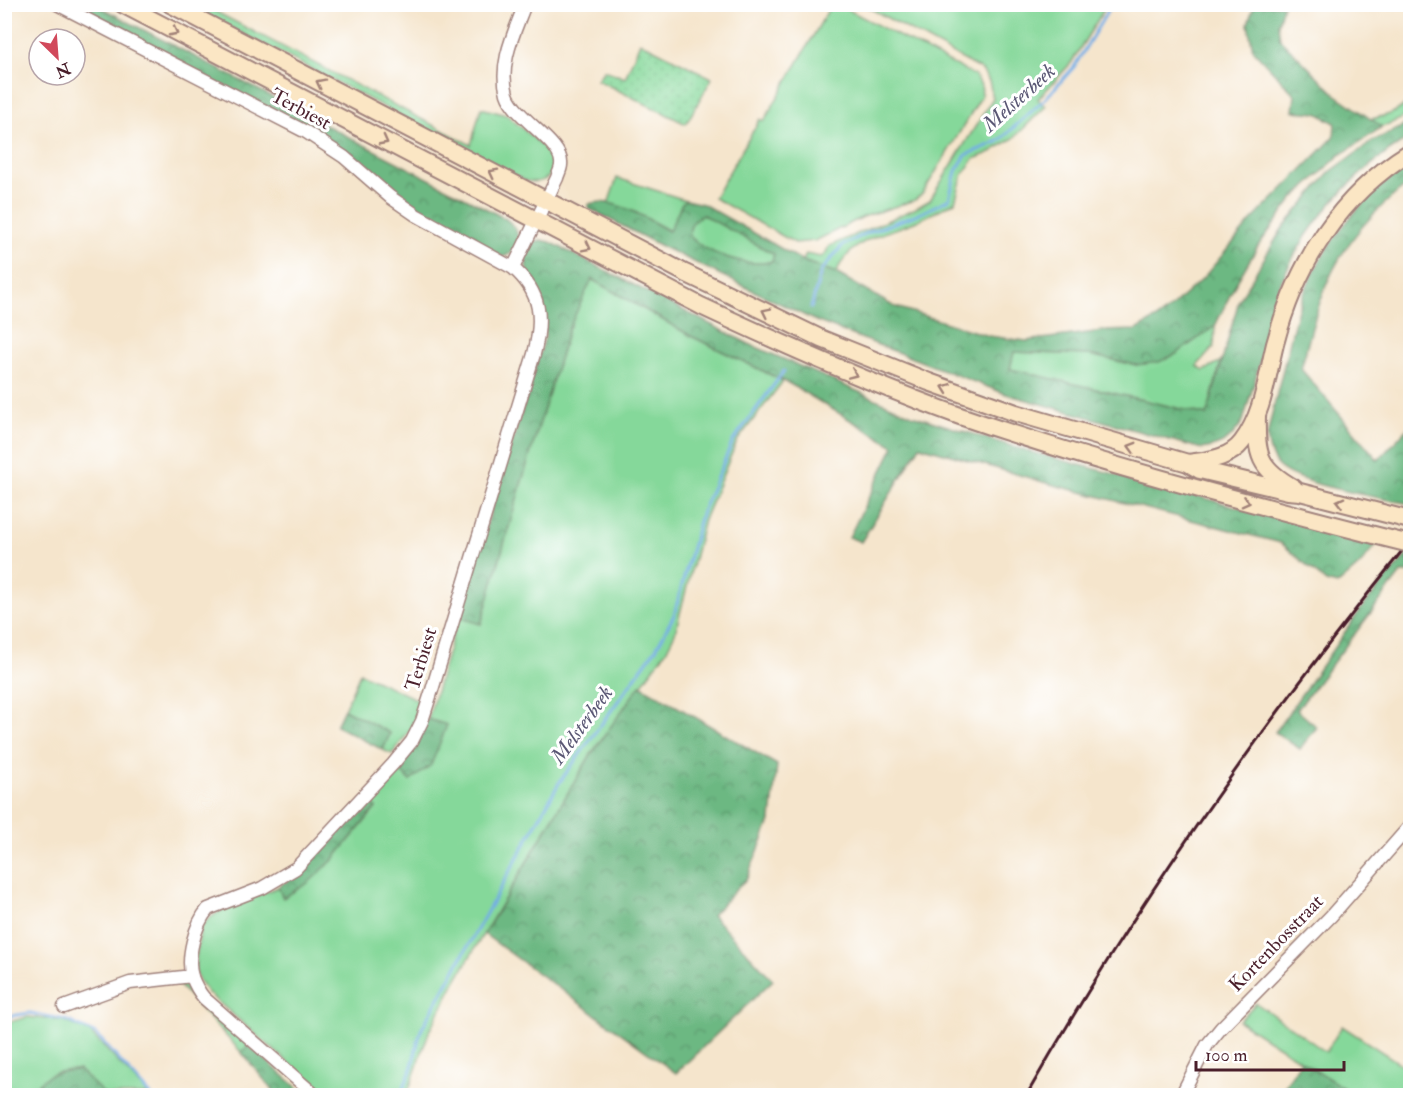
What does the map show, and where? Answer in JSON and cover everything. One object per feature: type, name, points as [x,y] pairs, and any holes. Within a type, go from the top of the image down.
[{"type":"main road","points":[[122,4],[700,306],[794,349],[897,392],[1034,441],[1205,491],[1410,544]]},
{"type":"main road","points":[[170,4],[685,273],[822,339],[929,382],[1016,413],[1188,463],[1200,470],[1410,520]]},
{"type":"main road","points":[[1188,463],[1214,460],[1234,450],[1242,442],[1258,412],[1286,307],[1317,242],[1357,194],[1394,162],[1410,152]]},
{"type":"main road","points":[[1258,412],[1257,445],[1260,457],[1273,474],[1300,492]]},
{"type":"street","name":"Terbiest","points":[[57,4],[315,138],[344,157],[390,197],[416,215],[513,268],[525,280],[536,299],[539,313],[540,330],[422,721],[412,741],[296,868],[262,888],[208,909],[197,928],[191,956],[192,976]]},
{"type":"street","points":[[513,268],[557,178],[561,164],[559,154],[518,113],[507,95],[505,66],[525,4]]},
{"type":"street","name":"Kortenbosstraat","points":[[1181,1095],[1207,1045],[1221,1028],[1331,916],[1410,826]]},
{"type":"street","points":[[64,1007],[130,983],[192,976],[204,998],[316,1095]]},
{"type":"green space","points":[[67,5],[96,5],[506,219],[518,235],[517,246],[502,257],[407,204],[348,154]]},
{"type":"green space","points":[[188,5],[203,5],[471,145],[481,108],[507,115],[548,151],[553,158],[553,171],[541,181],[526,181]]},
{"type":"green space","points":[[831,5],[839,5],[974,75],[981,85],[982,94],[923,193],[915,200],[863,217],[815,241],[795,243],[714,198],[760,119],[764,121]]},
{"type":"green space","points":[[864,5],[1107,5],[1071,63],[1038,99],[1046,106],[1014,138],[974,159],[963,174],[955,202],[917,221],[870,239],[851,252],[836,273],[803,261],[806,254],[821,257],[829,246],[930,200],[993,98],[989,81],[982,70]]},
{"type":"green space","points":[[1254,5],[1283,5],[1278,24],[1280,39],[1335,94],[1382,127],[1339,156],[1292,200],[1258,246],[1215,326],[1176,354],[1159,362],[1136,365],[1089,355],[1014,352],[1010,369],[1207,415],[1239,300],[1282,229],[1330,172],[1373,141],[1410,123],[1410,137],[1352,182],[1318,219],[1304,239],[1279,289],[1243,421],[1226,441],[1210,447],[1202,449],[1006,394],[816,321],[588,208],[589,204],[609,203],[669,231],[682,203],[686,200],[703,204],[803,261],[836,273],[893,306],[989,336],[1026,341],[1103,331],[1137,330],[1165,313],[1204,277],[1252,220],[1334,137],[1335,123],[1317,113],[1293,111],[1295,95],[1253,50],[1248,24]],"holes":[[[703,215],[774,254],[772,261],[763,263],[728,258],[695,242],[689,235],[690,228],[694,220]]]},
{"type":"green space","points":[[640,42],[712,78],[686,124],[597,80],[604,70],[625,78]]},
{"type":"green space","points":[[1410,99],[1410,115],[1382,127],[1371,119],[1393,113]]},
{"type":"green space","points":[[1410,165],[1410,183],[1385,203],[1363,226],[1335,267],[1320,302],[1301,369],[1378,460],[1408,428],[1410,431],[1408,436],[1410,504],[1323,486],[1290,474],[1274,461],[1267,437],[1297,314],[1317,266],[1358,208],[1392,177]]},
{"type":"green space","points":[[617,178],[686,200],[682,203],[670,231],[633,211],[608,204]]},
{"type":"green space","points":[[703,214],[774,254],[772,261],[752,263],[740,261],[715,253],[695,242],[689,235],[690,228],[694,220]]},
{"type":"green space","points":[[541,240],[550,242],[749,344],[912,415],[1024,450],[1377,544],[1360,565],[1337,585],[1326,582],[1281,543],[1050,484],[920,446],[861,542],[849,537],[894,446],[790,384],[691,336],[592,279],[568,330],[481,624],[458,617],[545,337],[544,317],[528,275],[526,263],[531,245]]},
{"type":"green space","points":[[591,279],[691,336],[783,381],[737,441],[704,520],[675,633],[666,651],[590,756],[456,980],[429,1032],[407,1095],[326,1095],[204,988],[195,970],[201,929],[206,922],[224,909],[278,887],[283,897],[333,860],[376,808],[367,798],[396,766],[410,781],[414,777],[428,719],[458,617],[481,624],[568,330]]},
{"type":"green space","points":[[1215,326],[1214,347],[1197,366],[1204,371],[1221,361],[1207,415],[1010,369],[1013,352],[1089,355],[1136,365],[1176,354]]},
{"type":"green space","points":[[1409,552],[1410,573],[1401,573],[1297,710],[1317,727],[1300,749],[1275,732],[1361,609]]},
{"type":"green space","points":[[360,673],[425,703],[416,723],[392,754],[383,750],[390,733],[344,709]]},
{"type":"green space","points":[[640,685],[777,765],[771,819],[747,878],[712,915],[773,980],[676,1073],[484,934],[590,756]]},
{"type":"green space","points":[[344,709],[390,733],[383,750],[336,726]]},
{"type":"green space","points":[[428,719],[447,725],[431,765],[410,781],[396,766]]},
{"type":"green space","points":[[367,798],[376,807],[333,860],[308,883],[283,898],[278,887],[301,871]]},
{"type":"green space","points":[[186,983],[249,1046],[241,1052],[179,985]]},
{"type":"green space","points":[[1256,1003],[1326,1052],[1342,1026],[1410,1070],[1405,1095],[1354,1095],[1239,1021]]},
{"type":"green space","points":[[28,1017],[65,1021],[90,1032],[149,1095],[105,1095],[78,1070],[50,1075],[27,1095],[5,1096],[5,1023]]},
{"type":"green space","points":[[249,1046],[306,1095],[277,1095],[241,1052]]},
{"type":"green space","points":[[1301,1061],[1354,1095],[1279,1095]]},
{"type":"green space","points":[[79,1070],[105,1095],[27,1095],[50,1075]]},
{"type":"waterway","name":"Melsterbeek","points":[[811,308],[821,271],[842,246],[867,233],[923,212],[949,199],[956,171],[966,155],[999,141],[1045,99],[1074,67],[1112,4]]},
{"type":"waterway","name":"Melsterbeek","points":[[400,1096],[411,1070],[421,1030],[559,783],[657,647],[674,615],[701,514],[733,441],[784,371]]},
{"type":"waterway","name":"Melsterbeek","points":[[4,1017],[30,1013],[66,1020],[96,1034],[151,1096]]},
{"type":"railway","points":[[1026,1096],[1113,951],[1207,810],[1306,674],[1410,541]]}]
